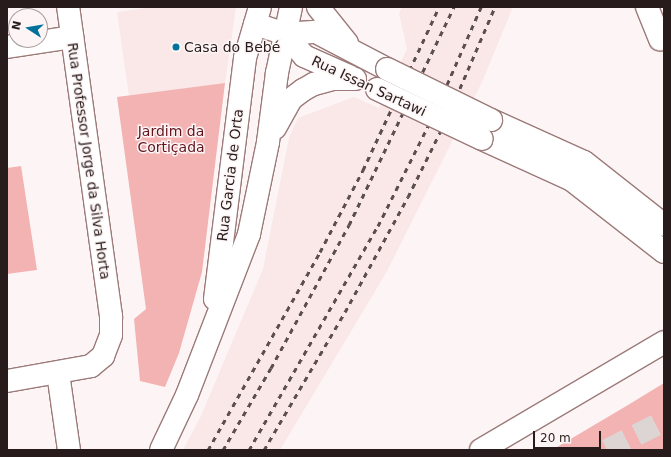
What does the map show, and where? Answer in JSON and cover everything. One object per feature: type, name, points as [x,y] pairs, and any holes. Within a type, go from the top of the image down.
[{"type":"street","name":"Rua Professor Jorge da Silva Horta","points":[[7,380],[58,373],[91,366],[103,356],[111,335],[111,316],[68,7]]},
{"type":"street","name":"Rua Garcia de Orta","points":[[162,450],[188,395],[211,328],[249,234],[268,142],[285,34],[291,7]]},
{"type":"street","points":[[318,7],[355,51]]},
{"type":"street","points":[[647,7],[660,39]]},
{"type":"street","points":[[257,15],[285,34]]},
{"type":"street","name":"Rua Garcia de Orta","points":[[211,328],[245,58],[257,15]]},
{"type":"street","name":"Rua Issan Sartawi","points":[[285,34],[316,32],[491,120],[584,162],[664,225]]},
{"type":"street","name":"Rua Issan Sartawi","points":[[285,34],[304,56],[572,180],[664,252]]},
{"type":"street","points":[[7,47],[72,37]]},
{"type":"street","points":[[268,142],[291,99],[303,90],[314,84],[333,79],[355,79]]},
{"type":"street","points":[[481,450],[664,342]]},
{"type":"street","points":[[58,373],[69,450]]},
{"type":"shaded area","name":"Casa do Bebé","points":[[153,7],[236,7],[225,83],[129,96],[117,12]]},
{"type":"shaded area","points":[[402,7],[513,7],[482,82],[386,273],[280,450],[183,450],[201,416],[263,269],[289,138],[298,118],[354,97],[379,108],[407,49],[399,13]]},
{"type":"green space","name":"Jardim da Cortiçada","points":[[225,83],[202,272],[179,353],[165,387],[140,381],[134,319],[146,309],[117,97]]},
{"type":"green space","points":[[21,166],[37,270],[7,274],[7,168]]},
{"type":"green space","points":[[664,383],[664,450],[552,450],[628,405]]},
{"type":"tunnel","points":[[607,450],[664,421]]},
{"type":"railway","points":[[208,450],[320,252],[363,170],[439,7]]},
{"type":"railway","points":[[223,450],[271,368],[349,225],[454,7]]},
{"type":"railway","points":[[249,450],[378,226],[435,112],[481,7]]},
{"type":"railway","points":[[264,450],[345,312],[408,197],[448,116],[495,7]]},
{"type":"place","name":"Casa do Bebé","points":[[176,47]]}]
